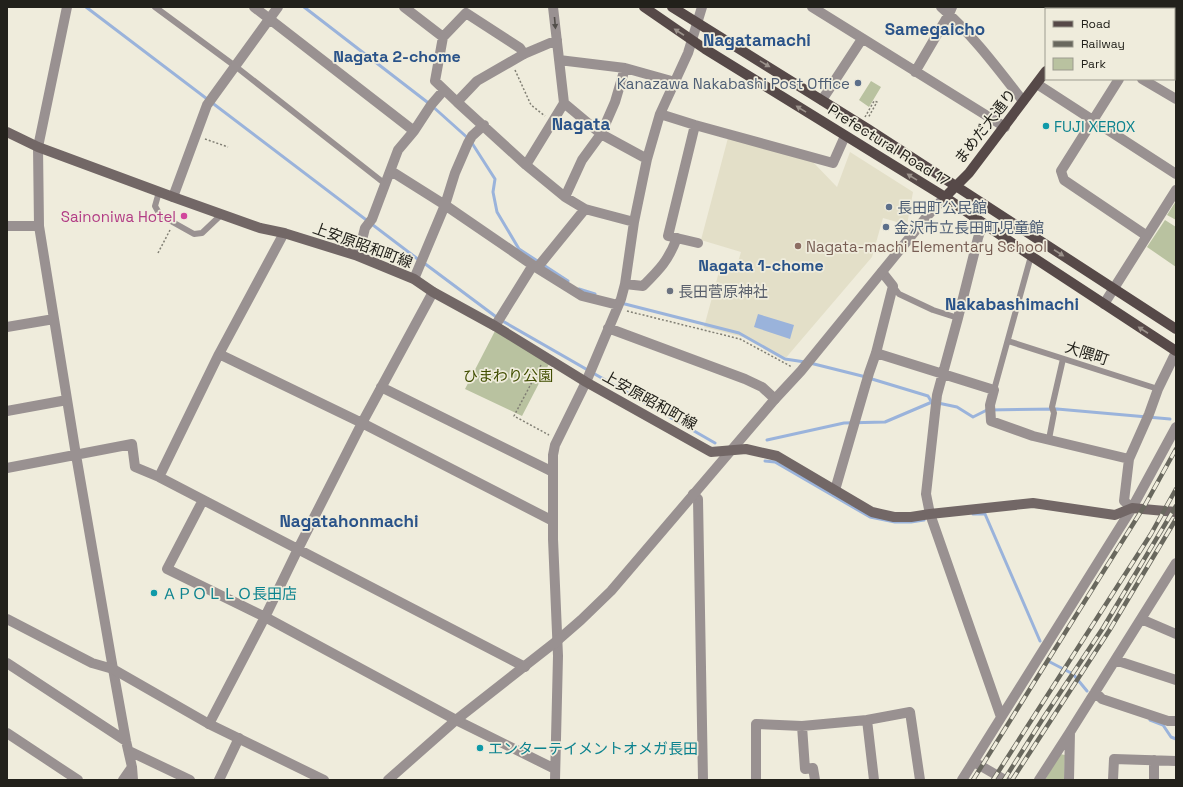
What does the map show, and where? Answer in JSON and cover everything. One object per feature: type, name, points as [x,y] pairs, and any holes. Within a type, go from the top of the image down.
[{"type":"main road","name":"Prefectural Road 17","points":[[644,7],[693,41],[945,197],[983,224],[1176,351]]},
{"type":"main road","name":"Prefectural Road 17","points":[[672,7],[822,100],[1176,329]]},
{"type":"main road","name":"まめだ大通り","points":[[945,197],[969,173],[1045,72]]},
{"type":"main road","name":"上安原昭和町線","points":[[7,132],[38,147],[159,192],[260,228],[284,233],[358,256],[414,279],[433,292],[495,326],[586,382],[712,452],[746,448],[777,456],[872,512],[894,517],[911,517],[1033,503],[1115,515],[1132,508]]},
{"type":"main road","points":[[1132,508],[1176,512]]},
{"type":"street","points":[[67,7],[38,147],[38,226],[112,668],[129,751],[133,780]]},
{"type":"street","points":[[254,7],[414,131]]},
{"type":"street","points":[[173,197],[207,105],[278,7]]},
{"type":"street","points":[[404,7],[443,37]]},
{"type":"street","points":[[526,165],[564,103],[553,7]]},
{"type":"street","points":[[555,780],[558,640],[555,620],[553,455],[558,440],[586,382],[620,302],[625,284],[634,222],[647,159],[660,114],[693,41],[702,7]]},
{"type":"street","points":[[812,7],[1005,127]]},
{"type":"street","points":[[941,7],[950,11],[986,53],[1023,101]]},
{"type":"street","points":[[915,72],[950,11]]},
{"type":"street","points":[[524,54],[520,48],[466,13],[443,37],[435,80],[526,165],[565,197],[585,209],[634,222]]},
{"type":"street","points":[[822,100],[862,39]]},
{"type":"street","points":[[457,102],[477,81],[524,54],[556,40]]},
{"type":"street","points":[[559,60],[625,68],[675,82]]},
{"type":"street","points":[[565,197],[582,160],[601,134],[615,102],[625,68]]},
{"type":"street","points":[[1118,80],[1061,171],[1064,180],[1147,236]]},
{"type":"street","points":[[1144,80],[1176,99]]},
{"type":"street","points":[[1037,84],[1176,174]]},
{"type":"street","points":[[358,256],[365,228],[372,219],[384,183],[391,171],[398,150],[444,90]]},
{"type":"street","points":[[564,103],[601,134],[647,159]]},
{"type":"street","points":[[660,114],[832,163],[845,136]]},
{"type":"street","points":[[414,279],[445,205],[455,173],[470,140],[484,125]]},
{"type":"street","points":[[695,125],[668,236],[698,243]]},
{"type":"street","points":[[391,171],[538,264],[582,296],[620,302]]},
{"type":"street","points":[[1104,304],[1176,190]]},
{"type":"street","points":[[388,780],[456,720],[558,640],[611,591],[774,399],[801,371],[929,214],[945,197]]},
{"type":"street","points":[[495,326],[538,264],[585,209]]},
{"type":"street","points":[[983,224],[937,395],[926,494],[930,514],[1001,716]]},
{"type":"street","points":[[7,226],[38,226]]},
{"type":"street","points":[[159,477],[219,354],[284,233]]},
{"type":"street","points":[[625,284],[643,286],[662,267],[671,254],[677,238]]},
{"type":"street","points":[[835,490],[876,353],[893,286],[882,272]]},
{"type":"street","points":[[209,724],[265,617],[362,422],[433,292]]},
{"type":"street","points":[[7,327],[54,319]]},
{"type":"street","points":[[608,328],[745,379],[762,387],[774,399]]},
{"type":"street","points":[[1132,508],[1124,501],[1129,459],[1158,389],[1176,351]]},
{"type":"street","points":[[876,353],[994,390],[990,410],[992,421],[1033,436],[1129,459]]},
{"type":"street","points":[[219,354],[362,422],[553,521]]},
{"type":"street","points":[[381,387],[553,472]]},
{"type":"street","points":[[7,411],[67,400]]},
{"type":"street","points":[[962,780],[1132,508],[1176,427]]},
{"type":"street","points":[[7,468],[132,444],[135,467],[159,477],[298,548],[525,667]]},
{"type":"street","points":[[693,494],[698,499],[703,780]]},
{"type":"street","points":[[203,500],[167,569],[265,617],[456,720],[555,768]]},
{"type":"street","points":[[1039,780],[1176,563]]},
{"type":"street","points":[[7,619],[92,663],[112,668],[209,724],[324,780]]},
{"type":"street","points":[[1141,619],[1176,634]]},
{"type":"street","points":[[1115,660],[1176,680]]},
{"type":"street","points":[[7,663],[126,741]]},
{"type":"street","points":[[1095,692],[1102,699],[1168,720],[1176,721]]},
{"type":"street","points":[[756,780],[756,724],[802,726],[867,720],[910,712],[920,780]]},
{"type":"street","points":[[867,720],[874,780]]},
{"type":"street","points":[[802,726],[805,769],[814,768],[814,780]]},
{"type":"street","points":[[1069,780],[1070,732]]},
{"type":"street","points":[[7,733],[78,780]]},
{"type":"street","points":[[219,780],[239,738]]},
{"type":"street","points":[[129,751],[190,780]]},
{"type":"street","points":[[1113,780],[1114,760],[1176,761]]},
{"type":"street","points":[[1154,760],[1154,780]]},
{"type":"street","points":[[974,762],[1005,780]]},
{"type":"street","points":[[123,780],[132,767]]},
{"type":"lane","points":[[155,7],[235,66],[384,183]]},
{"type":"lane","points":[[159,192],[155,206],[160,215],[194,234],[202,233],[222,214]]},
{"type":"lane","points":[[994,390],[1031,256]]},
{"type":"lane","points":[[893,286],[899,294],[933,310],[958,318]]},
{"type":"lane","name":"大隈町","points":[[1008,341],[1158,389]]},
{"type":"lane","points":[[1049,440],[1063,359]]},
{"type":"path","points":[[511,62],[531,105],[545,115],[551,123]]},
{"type":"path","points":[[865,117],[874,101],[876,102],[870,113]]},
{"type":"path","points":[[196,135],[228,147]]},
{"type":"path","points":[[158,253],[174,224]]},
{"type":"path","points":[[620,302],[629,312],[740,339],[801,371]]},
{"type":"path","points":[[546,357],[514,416],[558,440]]},
{"type":"shaded area","name":"Nagata-machi Elementary School","points":[[729,134],[811,160],[837,187],[850,152],[913,192],[907,225],[883,218],[872,257],[784,360],[743,337],[704,327],[720,268],[735,272],[741,252],[701,240]]},
{"type":"green space","points":[[871,81],[881,87],[869,107],[859,100]]},
{"type":"green space","points":[[1176,201],[1176,220],[1167,215]]},
{"type":"green space","points":[[1165,220],[1176,227],[1176,267],[1147,247]]},
{"type":"green space","name":"ひまわり公園","points":[[495,331],[549,364],[522,416],[465,389]]},
{"type":"green space","points":[[1060,754],[1065,755],[1064,780],[1045,780]]},
{"type":"water","points":[[758,314],[794,325],[790,339],[754,327]]},
{"type":"waterway","points":[[86,7],[419,260]]},
{"type":"waterway","points":[[304,7],[431,105],[470,140],[495,179],[493,192],[497,212],[519,249],[568,281]]},
{"type":"waterway","points":[[424,263],[499,319],[715,443]]},
{"type":"waterway","points":[[579,289],[595,294]]},
{"type":"waterway","points":[[621,303],[739,333],[785,359],[805,362]]},
{"type":"waterway","points":[[810,363],[862,376],[928,396],[931,401]]},
{"type":"waterway","points":[[767,440],[844,423],[885,422],[932,402]]},
{"type":"waterway","points":[[938,403],[957,407],[973,417],[987,410],[1057,409],[1170,419]]},
{"type":"waterway","points":[[765,461],[775,462],[870,517],[895,522],[924,520]]},
{"type":"waterway","points":[[973,514],[985,514],[1040,641]]},
{"type":"waterway","points":[[1048,659],[1048,661],[1073,674],[1087,691]]},
{"type":"waterway","points":[[1150,720],[1163,725],[1171,737],[1176,739]]},
{"type":"railway","points":[[973,780],[1145,505],[1176,449]]},
{"type":"railway","points":[[993,780],[1151,534],[1176,489]]},
{"type":"railway","points":[[1004,780],[1103,628],[1176,506]]},
{"type":"railway","points":[[1012,780],[1109,631],[1176,519]]},
{"type":"place","name":"Kanazawa Nakabashi Post Office","points":[[858,83]]},
{"type":"place","name":"FUJI XEROX","points":[[1046,126]]},
{"type":"place","name":"長田町公民館","points":[[889,207]]},
{"type":"place","name":"Sainoniwa Hotel","points":[[184,216]]},
{"type":"place","name":"金沢市立長田町児童館","points":[[886,227]]},
{"type":"place","name":"Nagata-machi Elementary School","points":[[798,246]]},
{"type":"place","name":"長田菅原神社","points":[[670,291]]},
{"type":"place","name":"ＡＰＯＬＬＯ長田店","points":[[154,593]]},
{"type":"place","name":"エンターテイメントオメガ長田","points":[[480,748]]},
{"type":"district","name":"Samegaicho","points":[[935,29]]},
{"type":"district","name":"Nagatamachi","points":[[757,40]]},
{"type":"district","name":"Nagata 2-chome","points":[[397,56]]},
{"type":"district","name":"Nagata","points":[[581,124]]},
{"type":"district","name":"Nagata 1-chome","points":[[761,265]]},
{"type":"district","name":"Nakabashimachi","points":[[1012,304]]},
{"type":"district","name":"Nagatahonmachi","points":[[349,521]]}]
